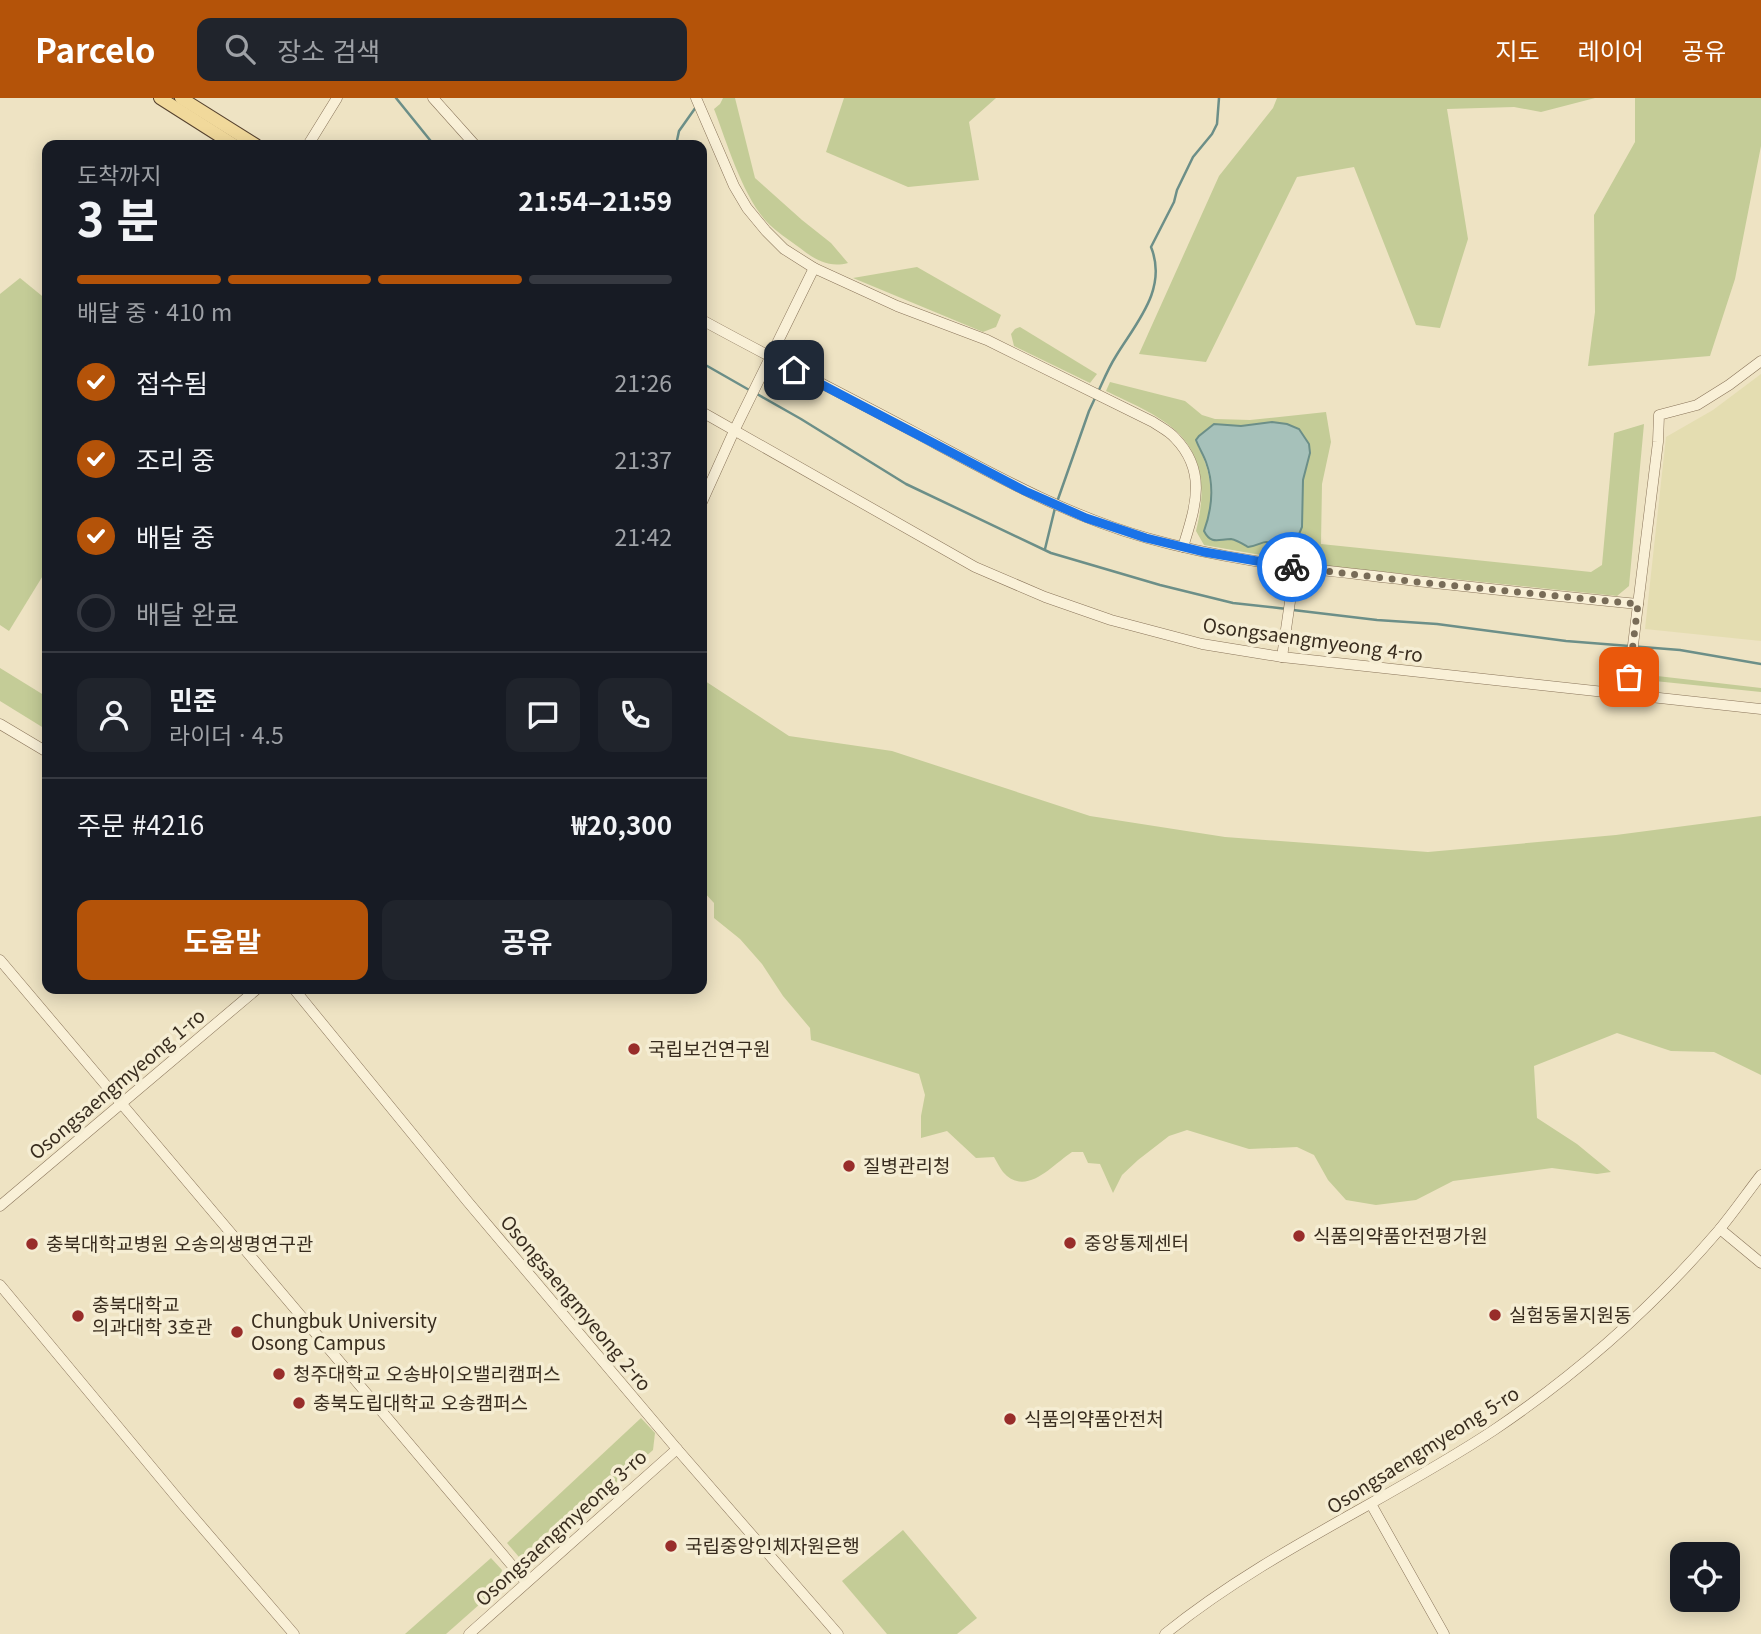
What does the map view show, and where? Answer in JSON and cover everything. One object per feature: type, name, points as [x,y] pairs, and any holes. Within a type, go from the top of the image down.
[{"type":"main road","points":[[160,98],[226,140]]},
{"type":"main road","points":[[181,98],[248,140]]},
{"type":"street","points":[[310,140],[337,98]]},
{"type":"street","points":[[433,98],[471,140]]},
{"type":"street","points":[[696,98],[734,186],[747,208],[784,250],[814,268],[897,306],[987,340],[1153,422],[1175,437],[1194,470],[1197,490],[1195,510],[1183,547]]},
{"type":"street","points":[[707,491],[814,268]]},
{"type":"street","points":[[707,323],[769,361],[1014,485],[1086,518],[1146,538],[1294,571],[1638,604]]},
{"type":"street","points":[[1627,694],[1659,415],[1697,405],[1761,361]]},
{"type":"street","name":"Osongsaengmyeong 4-ro","points":[[707,415],[975,567],[1045,597],[1111,620],[1202,644],[1761,709]]},
{"type":"street","points":[[1282,652],[1294,571]]},
{"type":"street","points":[[0,724],[42,749]]},
{"type":"street","points":[[0,960],[526,1582]]},
{"type":"street","name":"Osongsaengmyeong 1-ro","points":[[0,1206],[251,994]]},
{"type":"street","name":"Osongsaengmyeong 2-ro","points":[[298,994],[467,1202],[838,1634]]},
{"type":"street","name":"Osongsaengmyeong 5-ro","points":[[1165,1634],[1261,1567],[1493,1430],[1570,1376],[1654,1300],[1720,1229],[1761,1175]]},
{"type":"street","points":[[1720,1229],[1761,1263]]},
{"type":"street","points":[[0,1285],[294,1634]]},
{"type":"street","name":"Osongsaengmyeong 3-ro","points":[[470,1634],[677,1449]]},
{"type":"street","points":[[1371,1504],[1444,1634]]},
{"type":"shaded area","points":[[1761,374],[1761,641],[1645,629],[1666,437],[1713,410]]},
{"type":"green space","points":[[723,98],[735,98],[755,178],[831,243],[848,263],[828,264],[811,256],[774,228],[757,210],[736,168],[714,109]]},
{"type":"green space","points":[[844,98],[996,98],[969,122],[979,180],[908,187],[826,152]]},
{"type":"green space","points":[[1277,98],[1595,98],[1541,112],[1514,107],[1447,109],[1468,239],[1440,328],[1416,325],[1354,167],[1297,177],[1206,362],[1139,354],[1219,176],[1273,108]]},
{"type":"green space","points":[[1635,98],[1761,98],[1761,146],[1735,279],[1710,356],[1588,366],[1595,312],[1594,215],[1635,142]]},
{"type":"green space","points":[[917,267],[1001,315],[996,327],[983,332],[853,278]]},
{"type":"green space","points":[[20,278],[42,296],[42,577],[9,631],[0,625],[0,294]]},
{"type":"green space","points":[[1020,327],[1097,374],[1090,383],[1014,346],[1011,334]]},
{"type":"green space","points":[[1110,382],[1185,401],[1202,415],[1215,419],[1250,420],[1326,412],[1331,442],[1322,484],[1321,544],[1591,572],[1602,565],[1614,433],[1644,424],[1629,586],[1617,596],[1318,565],[1204,545],[1196,531],[1201,504],[1201,478],[1193,453],[1186,442],[1161,419],[1106,391]],"holes":[[[1272,422],[1310,453],[1303,480],[1302,527],[1280,548],[1267,542],[1248,547],[1234,539],[1214,541],[1204,531],[1210,488],[1207,467],[1198,447],[1214,424],[1241,426]]]},
{"type":"green space","points":[[0,668],[42,694],[42,727],[0,701]]},
{"type":"green space","points":[[1640,674],[1761,688],[1761,692],[1645,680]]},
{"type":"green space","points":[[707,682],[789,736],[892,751],[1090,816],[1225,837],[1428,852],[1616,835],[1761,816],[1761,1075],[1714,1052],[1671,1051],[1617,1033],[1534,1066],[1537,1118],[1577,1144],[1611,1172],[1597,1174],[1552,1168],[1453,1181],[1416,1200],[1376,1205],[1346,1200],[1328,1180],[1314,1155],[1297,1147],[1249,1149],[1187,1130],[1169,1136],[1138,1160],[1122,1175],[1113,1193],[1100,1164],[1088,1163],[1083,1152],[1072,1152],[1039,1177],[1021,1182],[1003,1172],[994,1157],[976,1158],[947,1131],[921,1138],[925,1095],[919,1074],[811,1040],[810,1028],[783,996],[762,964],[740,939],[714,918],[714,903],[707,895]]},
{"type":"green space","points":[[641,1418],[655,1433],[653,1450],[530,1558],[519,1557],[507,1543]]},
{"type":"green space","points":[[903,1530],[977,1618],[957,1634],[887,1634],[842,1581]]},
{"type":"green space","points":[[491,1558],[502,1570],[498,1588],[446,1634],[405,1634]]},
{"type":"water","points":[[1272,422],[1299,429],[1309,444],[1310,453],[1303,480],[1302,527],[1297,539],[1290,546],[1280,548],[1267,542],[1248,547],[1231,539],[1209,538],[1204,531],[1209,514],[1210,479],[1196,440],[1214,424],[1241,426]]},
{"type":"waterway","points":[[396,98],[430,140]]},
{"type":"waterway","points":[[1099,390],[1153,291],[1156,277],[1151,247],[1193,157],[1217,124],[1219,98]]},
{"type":"waterway","points":[[677,140],[679,131],[696,107]]},
{"type":"waterway","points":[[707,366],[751,391]]},
{"type":"waterway","points":[[757,394],[906,484],[1051,553],[1233,603],[1287,609]]},
{"type":"waterway","points":[[1057,502],[1096,396]]},
{"type":"waterway","points":[[1045,549],[1055,508]]},
{"type":"waterway","points":[[1293,610],[1437,624],[1566,641],[1680,650],[1761,664]]},
{"type":"way so far","points":[[1292,567],[1638,604],[1629,677]]},
{"type":"place","name":"국립보건연구원","points":[[634,1049]]},
{"type":"place","name":"질병관리청","points":[[849,1166]]},
{"type":"place","name":"식품의약품안전평가원","points":[[1299,1236]]},
{"type":"place","name":"중앙통제센터","points":[[1070,1243]]},
{"type":"place","name":"충북대학교병원 오송의생명연구관","points":[[32,1244]]},
{"type":"place","name":"실험동물지원동","points":[[1495,1315]]},
{"type":"place","name":"충북대학교 의과대학 3호관","points":[[78,1316]]},
{"type":"place","name":"Chungbuk University Osong Campus","points":[[237,1332]]},
{"type":"place","name":"청주대학교 오송바이오밸리캠퍼스","points":[[279,1374]]},
{"type":"place","name":"충북도립대학교 오송캠퍼스","points":[[299,1403]]},
{"type":"place","name":"식품의약품안전처","points":[[1010,1419]]},
{"type":"place","name":"국립중앙인체자원은행","points":[[671,1546]]},
{"type":"route","points":[[794,370],[1025,491],[1086,518],[1146,538],[1204,552],[1292,567]]}]
